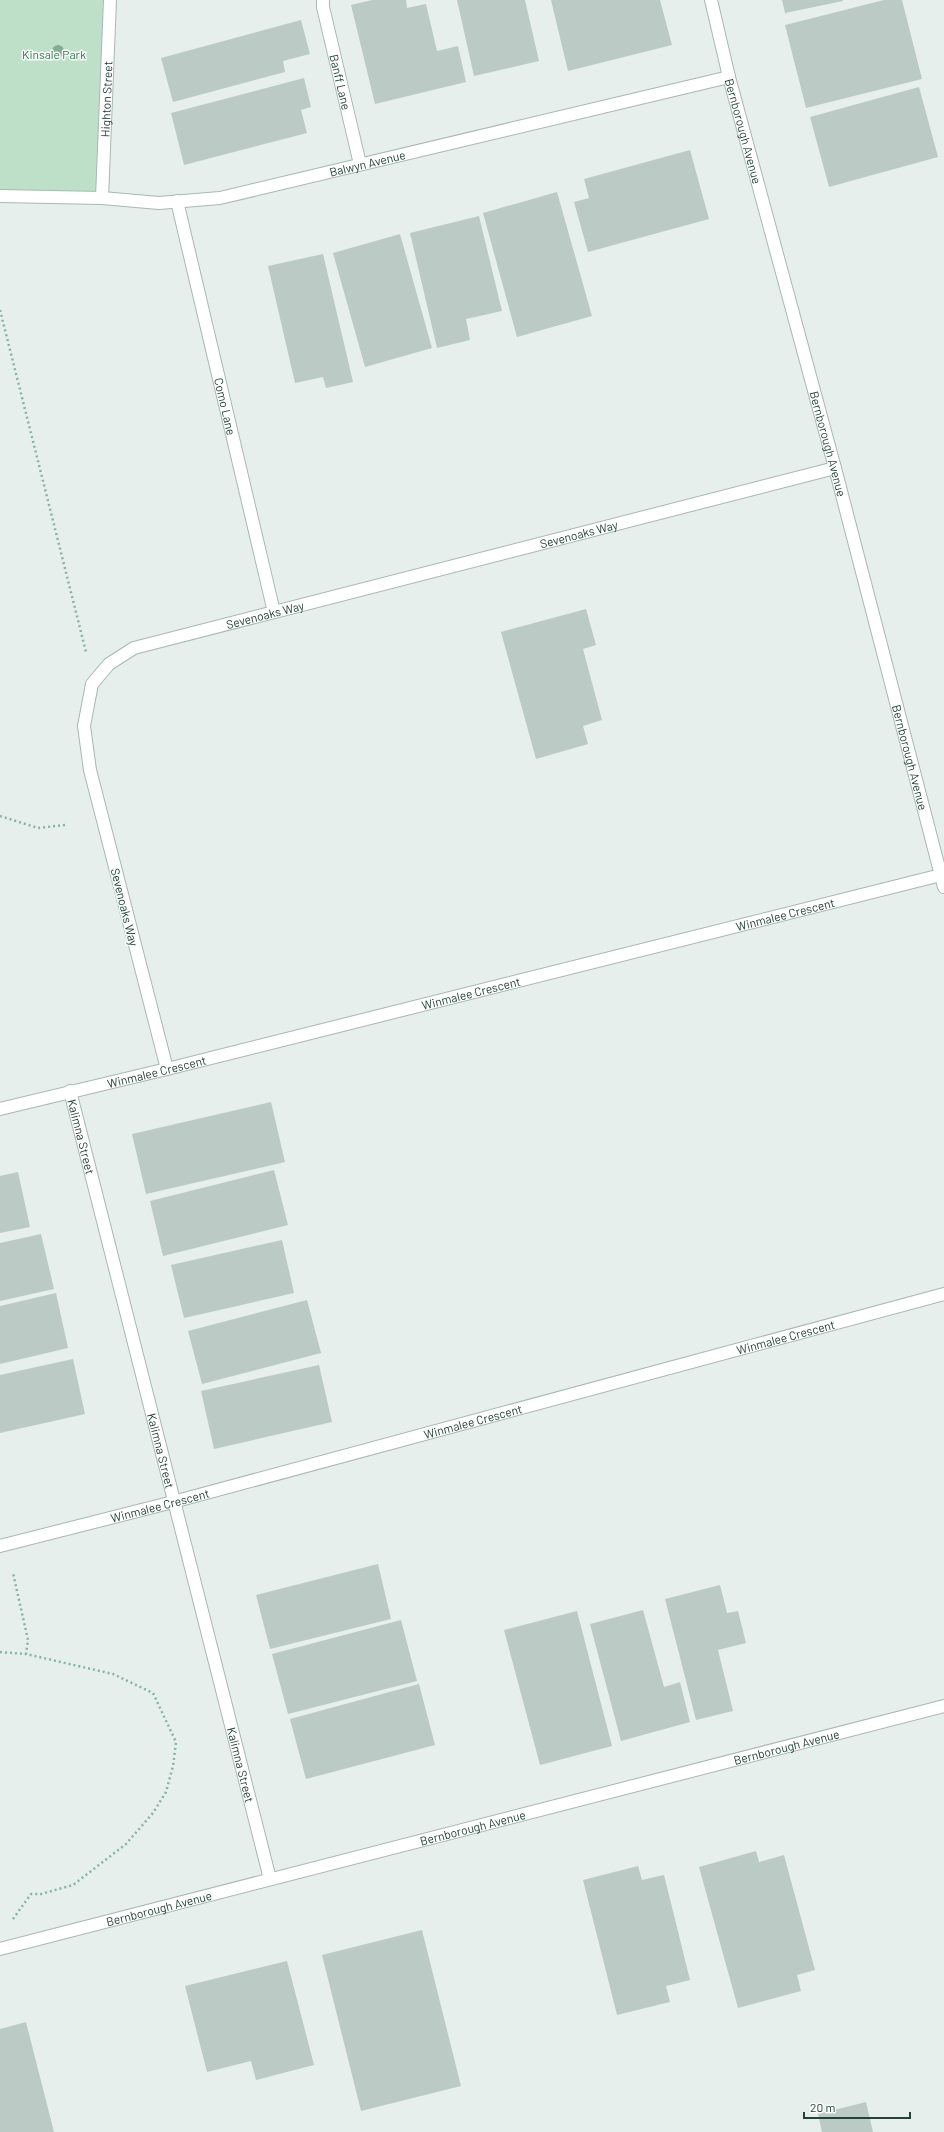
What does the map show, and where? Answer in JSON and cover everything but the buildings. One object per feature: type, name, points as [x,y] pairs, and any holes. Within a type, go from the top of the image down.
[{"type":"street","name":"Highton Street","points":[[102,198],[110,0]]},
{"type":"street","name":"Banff Lane","points":[[323,0],[323,7],[360,164]]},
{"type":"street","name":"Bernborough Avenue","points":[[711,0],[729,77],[835,468],[944,887]]},
{"type":"street","name":"Balwyn Avenue","points":[[0,196],[102,198],[160,203],[220,198],[729,77]]},
{"type":"street","name":"Como Lane","points":[[177,201],[274,612]]},
{"type":"street","name":"Sevenoaks Way","points":[[167,1069],[90,770],[84,726],[92,684],[109,664],[134,648],[835,468]]},
{"type":"street","name":"Winmalee Crescent","points":[[0,1109],[167,1069],[941,875]]},
{"type":"street","name":"Kalimna Street","points":[[70,1091],[173,1502],[270,1879]]},
{"type":"street","name":"Winmalee Crescent","points":[[0,1546],[173,1502],[944,1294]]},
{"type":"street","name":"Bernborough Avenue","points":[[0,1948],[944,1706]]},
{"type":"path","points":[[0,310],[86,652]]},
{"type":"path","points":[[0,816],[38,828],[65,825]]},
{"type":"path","points":[[13,1574],[28,1640],[26,1654]]},
{"type":"path","points":[[0,1652],[26,1654],[113,1674],[153,1693],[176,1742],[174,1766],[166,1792],[153,1814],[126,1844],[94,1871],[73,1885],[41,1894],[31,1894],[9,1924]]},
{"type":"green space","name":"Kinsale Park","points":[[0,0],[110,0],[102,198],[0,196]]}]
